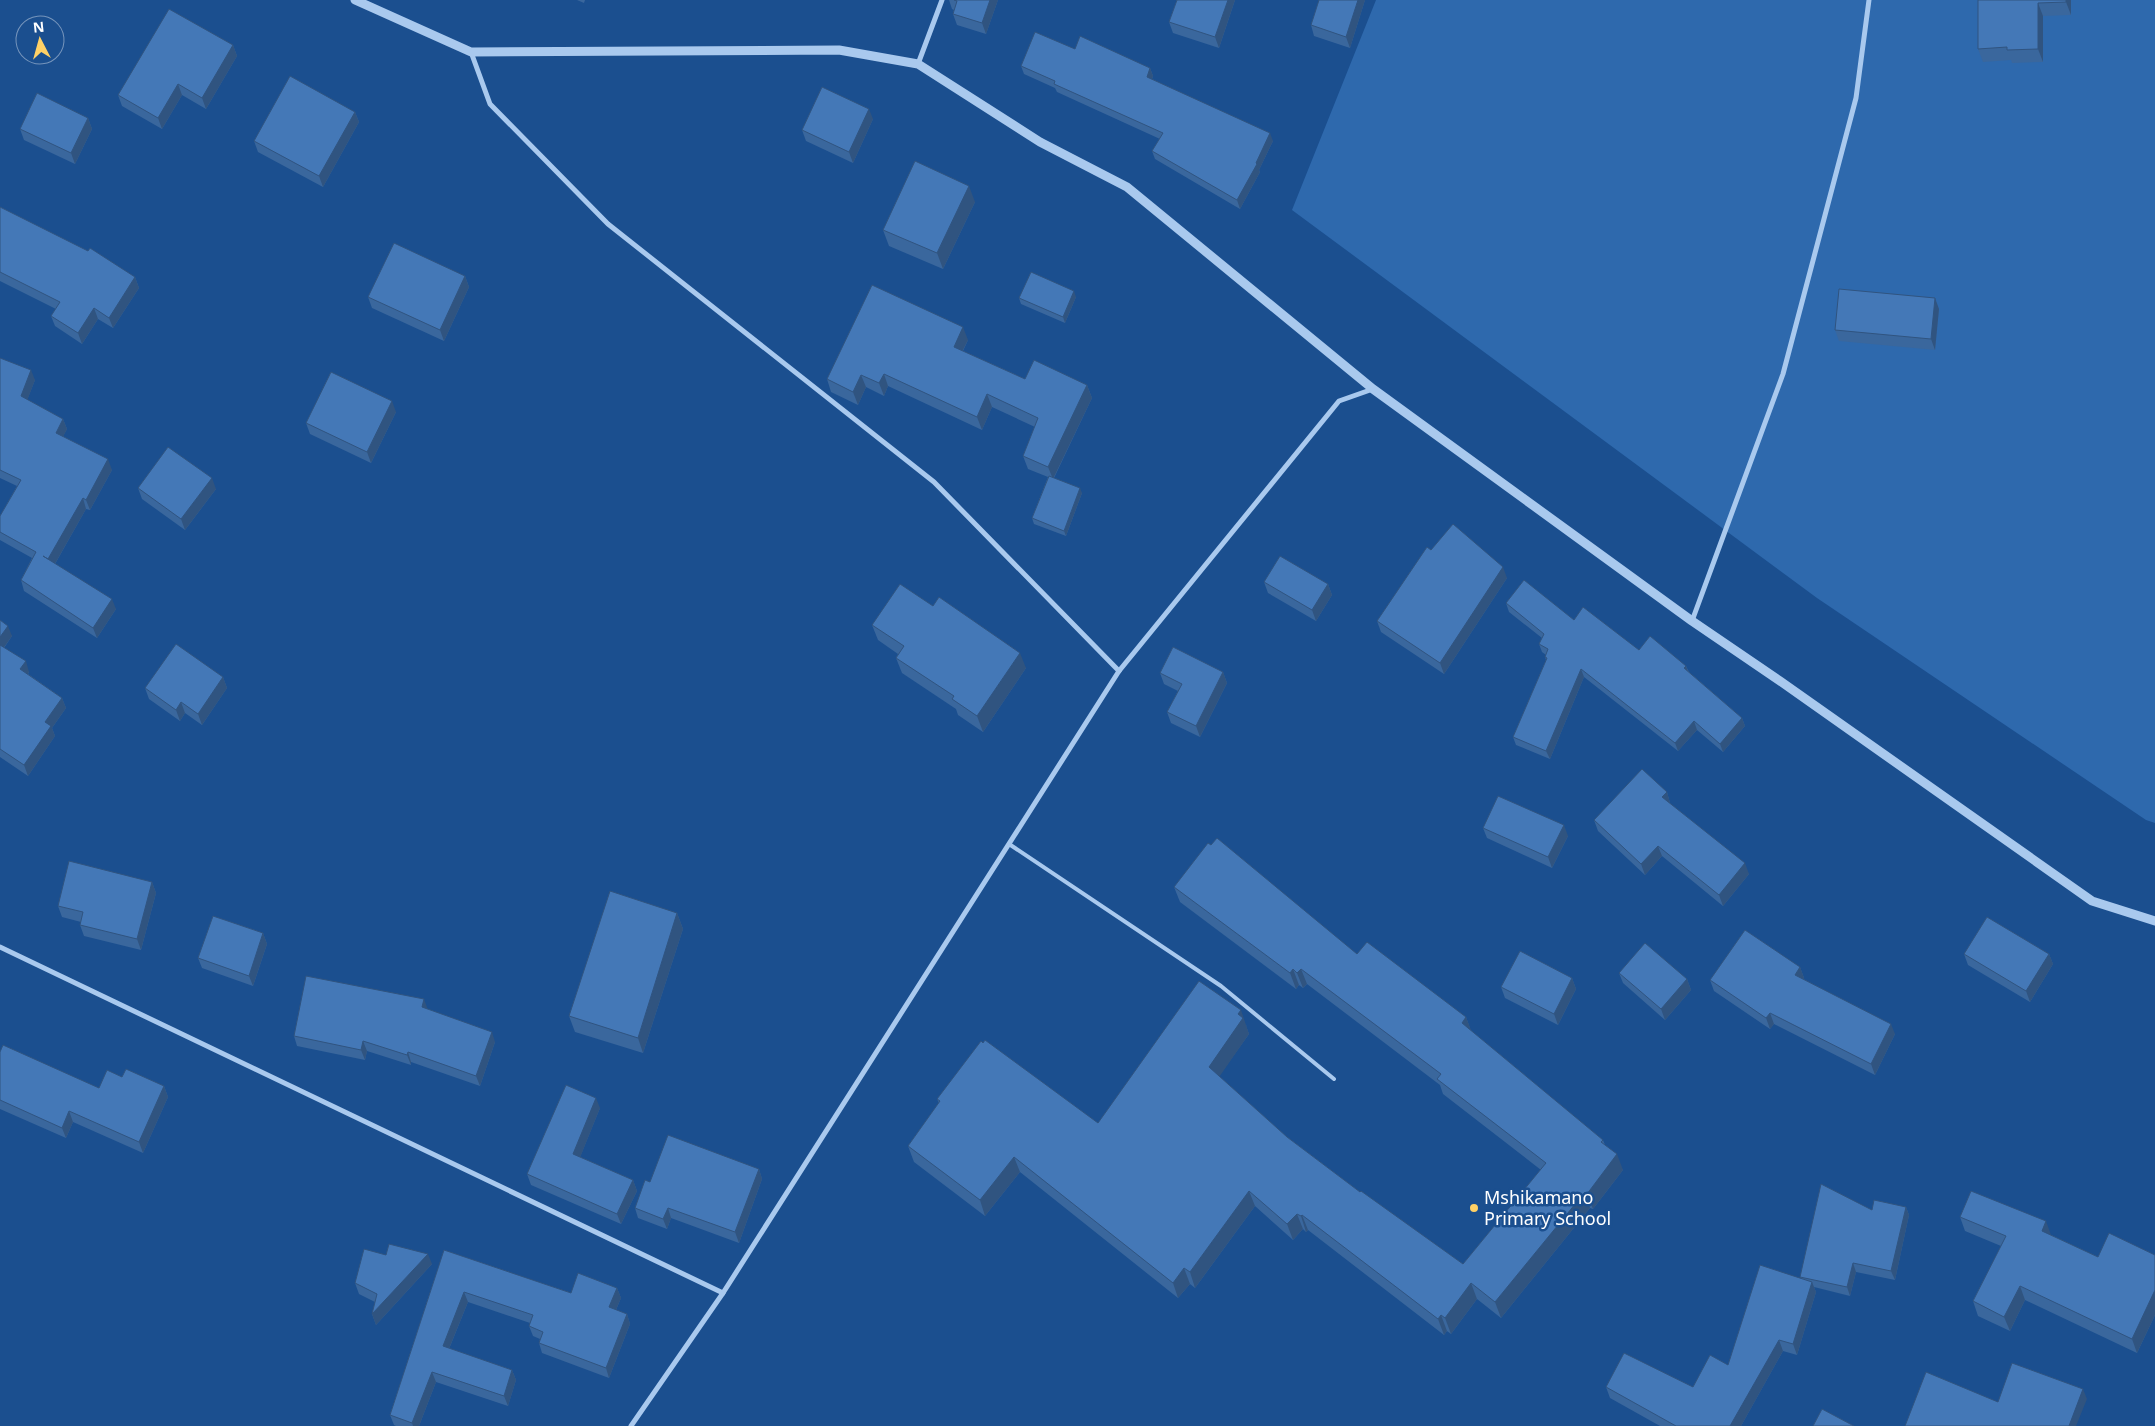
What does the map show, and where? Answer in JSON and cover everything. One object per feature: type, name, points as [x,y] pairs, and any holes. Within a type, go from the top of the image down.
[{"type":"street","points":[[355,0],[471,52],[839,50],[918,64],[1040,142],[1127,187],[1373,389],[1692,622],[1780,681],[2092,900],[2155,921]]},
{"type":"street","points":[[918,64],[942,0]]},
{"type":"street","points":[[1692,622],[1783,374],[1856,98],[1869,0]]},
{"type":"street","points":[[471,52],[490,104],[608,224],[934,482],[1119,671]]},
{"type":"street","points":[[632,1426],[723,1293],[1119,671],[1339,401],[1373,389]]},
{"type":"street","points":[[0,947],[723,1293]]},
{"type":"lane","points":[[1009,844],[1220,986],[1334,1079]]},
{"type":"shaded area","points":[[1376,0],[2155,0],[2155,823],[2146,820],[1817,598],[1292,210]]},
{"type":"building","points":[[954,0],[990,0],[982,23],[953,14],[957,1]]},
{"type":"building","points":[[1177,0],[1228,0],[1215,37],[1169,22]]},
{"type":"building","points":[[1319,0],[1358,0],[1346,37],[1311,25]]},
{"type":"building","points":[[1978,0],[2066,0],[2066,2],[2038,3],[2038,49],[2007,50],[2007,47],[1978,49]]},
{"type":"building","points":[[169,9],[233,45],[202,98],[178,84],[158,118],[118,95]]},
{"type":"building","points":[[1035,32],[1075,49],[1080,36],[1150,68],[1147,77],[1270,133],[1257,164],[1237,200],[1152,151],[1163,133],[1054,84],[1055,81],[1021,66]]},
{"type":"building","points":[[290,76],[355,112],[319,176],[254,141]]},
{"type":"building","points":[[822,87],[869,109],[849,152],[802,130]]},
{"type":"building","points":[[37,93],[88,118],[71,153],[20,129]]},
{"type":"building","points":[[915,161],[969,186],[937,253],[883,230]]},
{"type":"building","points":[[0,207],[88,251],[90,248],[135,277],[109,318],[94,308],[78,333],[51,316],[60,302],[0,272]]},
{"type":"building","points":[[394,243],[465,276],[440,330],[368,297]]},
{"type":"building","points":[[1031,272],[1074,291],[1063,317],[1019,298]]},
{"type":"building","points":[[872,285],[963,327],[954,347],[1025,379],[1034,360],[1087,385],[1048,467],[1023,456],[1038,418],[987,394],[977,417],[884,374],[879,383],[861,375],[853,392],[827,379]]},
{"type":"building","points":[[1839,289],[1935,298],[1931,339],[1835,330]]},
{"type":"building","points":[[0,358],[31,370],[21,396],[63,419],[56,433],[108,459],[86,500],[83,498],[48,559],[43,556],[112,599],[93,628],[21,580],[36,552],[0,532],[0,516],[21,480],[0,470]]},
{"type":"building","points":[[331,372],[392,401],[367,452],[306,423]]},
{"type":"building","points":[[168,447],[212,478],[181,519],[138,488]]},
{"type":"building","points":[[1049,476],[1080,488],[1064,531],[1032,518]]},
{"type":"building","points":[[1453,524],[1503,567],[1440,663],[1377,621],[1427,547],[1431,550]]},
{"type":"building","points":[[1280,556],[1328,584],[1312,610],[1264,582]]},
{"type":"building","points":[[1524,580],[1574,620],[1583,607],[1639,650],[1650,636],[1686,666],[1684,668],[1742,718],[1720,744],[1694,721],[1675,743],[1581,669],[1546,751],[1513,737],[1547,658],[1545,657],[1548,649],[1539,644],[1544,634],[1506,603]]},
{"type":"building","points":[[900,584],[933,606],[939,597],[1020,653],[977,716],[952,699],[954,696],[896,658],[904,646],[872,625]]},
{"type":"building","points":[[0,620],[8,626],[0,637]]},
{"type":"building","points":[[176,644],[223,677],[198,714],[181,702],[176,710],[145,688]]},
{"type":"building","points":[[0,645],[26,661],[20,669],[62,698],[45,722],[51,726],[24,765],[0,749]]},
{"type":"building","points":[[1173,647],[1223,672],[1196,726],[1167,712],[1182,684],[1160,673]]},
{"type":"building","points":[[1642,769],[1667,792],[1662,797],[1745,863],[1719,895],[1658,846],[1641,864],[1594,820]]},
{"type":"building","points":[[1498,796],[1564,825],[1548,857],[1483,828]]},
{"type":"building","points":[[1217,838],[1357,954],[1367,942],[1466,1017],[1462,1023],[1603,1140],[1601,1142],[1617,1154],[1587,1194],[1585,1192],[1495,1302],[1471,1283],[1445,1318],[1441,1315],[1438,1319],[1302,1215],[1297,1214],[1287,1224],[1249,1191],[1190,1272],[1184,1268],[1173,1283],[1014,1157],[980,1200],[908,1146],[940,1101],[937,1099],[981,1041],[983,1043],[985,1040],[1098,1123],[1199,981],[1241,1010],[1238,1014],[1243,1018],[1209,1067],[1287,1137],[1360,1192],[1463,1264],[1546,1163],[1437,1079],[1441,1074],[1301,969],[1297,973],[1293,969],[1290,973],[1174,887],[1208,843],[1211,845]]},
{"type":"building","points":[[69,861],[152,882],[137,939],[80,925],[83,912],[58,906]]},
{"type":"building","points":[[610,891],[677,913],[638,1038],[569,1016]]},
{"type":"building","points":[[213,916],[263,933],[249,976],[198,958]]},
{"type":"building","points":[[1987,917],[2049,954],[2026,991],[1964,954]]},
{"type":"building","points":[[1745,930],[1800,967],[1795,975],[1891,1024],[1871,1064],[1770,1013],[1766,1018],[1710,980]]},
{"type":"building","points":[[1645,943],[1687,979],[1661,1009],[1619,973]]},
{"type":"building","points":[[1520,951],[1572,978],[1554,1014],[1501,987]]},
{"type":"building","points":[[306,976],[424,999],[422,1007],[492,1032],[476,1076],[408,1052],[407,1055],[363,1041],[361,1050],[294,1036]]},
{"type":"building","points":[[3,1045],[99,1088],[107,1070],[122,1077],[126,1069],[164,1086],[139,1142],[69,1111],[62,1128],[0,1100],[0,1052]]},
{"type":"building","points":[[566,1085],[596,1098],[573,1154],[633,1180],[617,1214],[527,1174]]},
{"type":"building","points":[[668,1135],[759,1169],[735,1232],[668,1208],[663,1219],[635,1208],[645,1180],[650,1182]]},
{"type":"building","points":[[1821,1184],[1872,1210],[1874,1200],[1906,1207],[1891,1271],[1853,1263],[1847,1287],[1800,1277]]},
{"type":"building","points":[[1971,1191],[2046,1221],[2042,1231],[2098,1257],[2109,1233],[2155,1255],[2155,1290],[2132,1339],[2020,1286],[2004,1317],[1973,1301],[2006,1236],[1960,1217]]},
{"type":"building","points":[[389,1244],[428,1254],[372,1314],[377,1294],[355,1283],[364,1249],[386,1255]]},
{"type":"building","points":[[444,1250],[571,1293],[578,1273],[617,1288],[609,1307],[627,1314],[606,1368],[539,1343],[543,1332],[529,1326],[533,1315],[464,1292],[443,1346],[512,1370],[504,1396],[432,1372],[412,1423],[390,1415]]},
{"type":"building","points":[[1760,1265],[1812,1282],[1793,1344],[1779,1340],[1730,1426],[1676,1426],[1606,1387],[1624,1353],[1693,1387],[1710,1355],[1728,1365]]},
{"type":"building","points":[[2012,1363],[2083,1389],[2069,1426],[1905,1426],[1926,1372],[1998,1402]]},
{"type":"building","points":[[1822,1409],[1854,1426],[1813,1426]]},
{"type":"place","name":"Mshikamano Primary School","points":[[1474,1208]]}]
